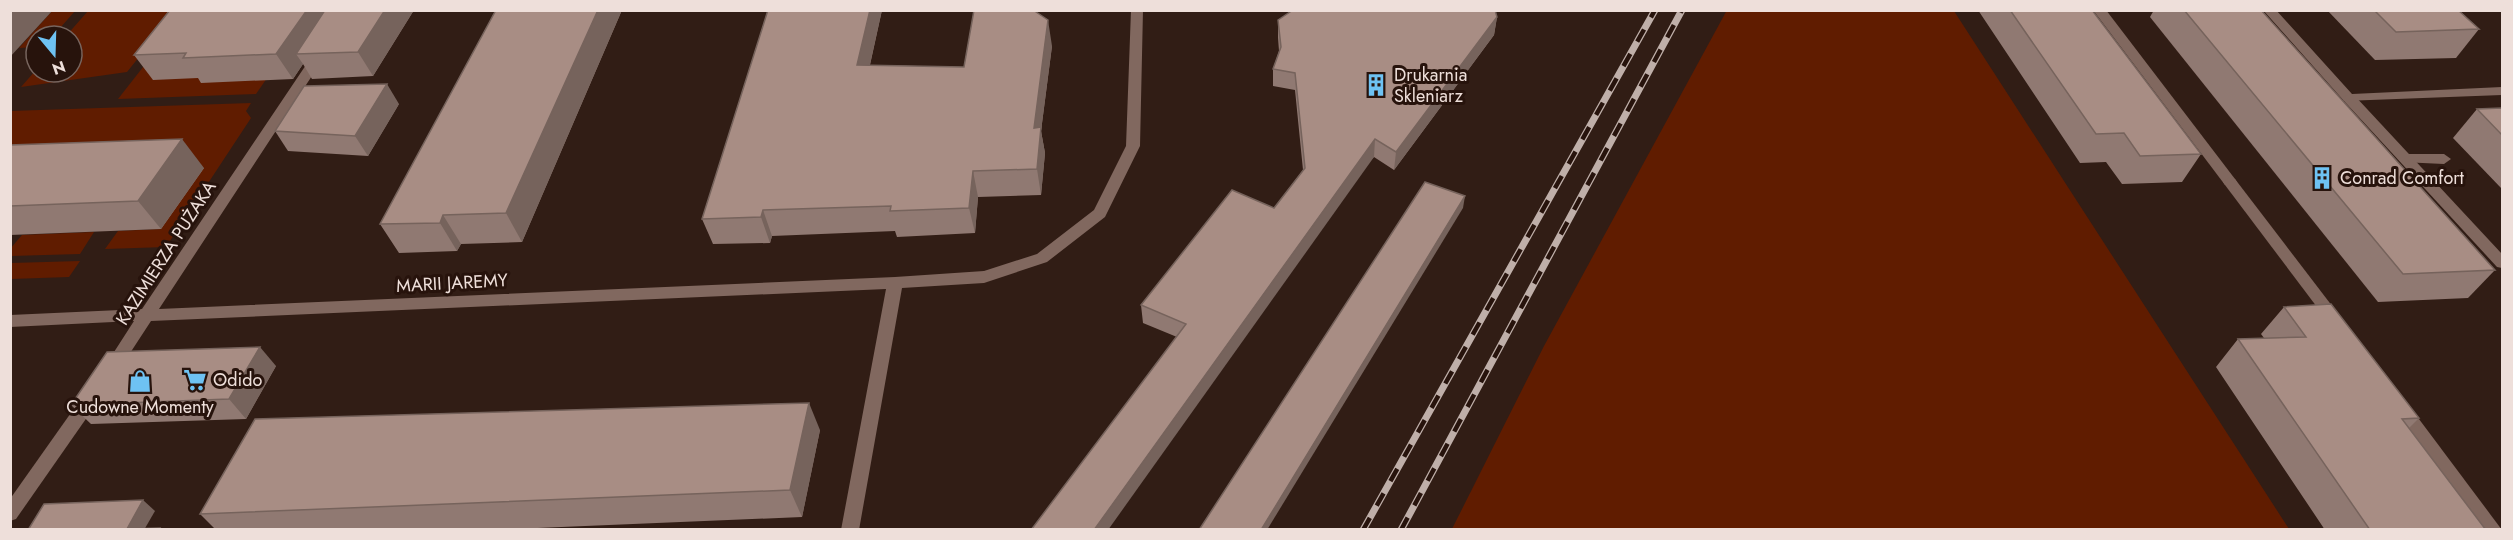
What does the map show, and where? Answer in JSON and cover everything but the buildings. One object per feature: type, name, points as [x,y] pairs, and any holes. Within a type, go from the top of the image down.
[{"type":"street","name":"MARII JAREMY","points":[[10,321],[895,284],[984,277],[1042,258],[1100,213],[1133,146],[1137,10]]},
{"type":"street","points":[[2099,10],[2344,332]]},
{"type":"street","points":[[2269,10],[2502,263]]},
{"type":"street","name":"KAZIMIERZA PUŻAKA","points":[[10,514],[148,316],[325,46]]},
{"type":"street","points":[[2349,98],[2502,91]]},
{"type":"street","points":[[2406,159],[2444,159]]},
{"type":"street","points":[[850,530],[895,284]]},
{"type":"street","points":[[2394,398],[2494,530]]},
{"type":"shaded area","points":[[53,10],[75,11],[64,24],[40,24]]},
{"type":"shaded area","points":[[1727,10],[1954,11],[2289,529],[1452,529],[1544,346]]},
{"type":"shaded area","points":[[88,11],[176,11],[127,72],[84,78],[84,24],[77,24]]},
{"type":"shaded area","points":[[187,11],[283,55],[256,94],[118,99]]},
{"type":"shaded area","points":[[24,84],[42,84],[21,87]]},
{"type":"shaded area","points":[[251,103],[246,111],[251,118],[166,247],[105,249],[118,231],[161,229],[11,175],[10,111]]},
{"type":"shaded area","points":[[94,232],[80,254],[11,256],[10,249],[22,235]]},
{"type":"shaded area","points":[[80,261],[69,277],[11,279],[11,263]]},
{"type":"railway","points":[[1363,530],[1655,10]]},
{"type":"railway","points":[[1401,530],[1682,10]]},
{"type":"place","name":"Drukarnia Skleniarz","points":[[1376,85]]},
{"type":"place","name":"Conrad Comfort","points":[[2322,178]]},
{"type":"place","name":"Odido","points":[[195,380]]},
{"type":"place","name":"Cudowne Momenty","points":[[140,381]]}]
